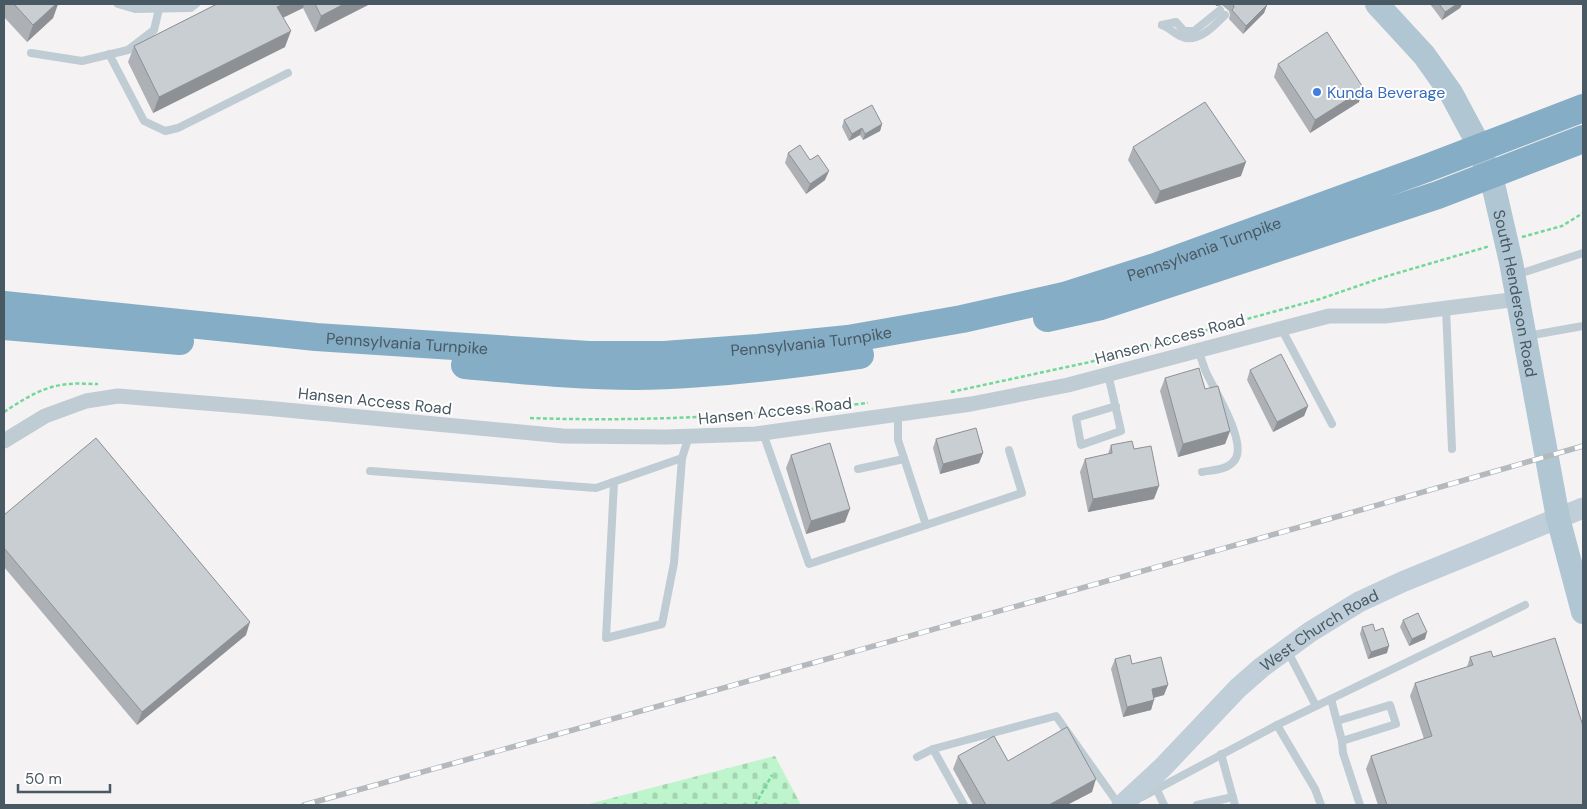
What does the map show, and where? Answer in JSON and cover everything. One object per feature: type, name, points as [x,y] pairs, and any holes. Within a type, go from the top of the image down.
[{"type":"highway","name":"Pennsylvania Turnpike","points":[[4,305],[316,337],[589,355],[664,355],[758,348],[848,338],[962,319],[1064,296],[1158,266],[1427,168],[1583,108]]},
{"type":"highway","name":"Pennsylvania Turnpike","points":[[4,326],[566,374],[636,376],[792,365],[983,333],[1101,306],[1438,195],[1583,138]]},
{"type":"highway","points":[[4,300],[46,308]]},
{"type":"main road","name":"South Henderson Road","points":[[1377,4],[1424,55],[1451,93],[1474,136],[1493,184],[1501,211],[1516,287],[1558,518],[1583,612]]},
{"type":"street","name":"Hansen Access Road","points":[[4,440],[45,416],[86,401],[118,396],[563,436],[689,436],[763,433],[971,404],[1068,385],[1329,316],[1385,316],[1446,308],[1516,287]]},
{"type":"street","name":"West Church Road","points":[[1122,805],[1163,767],[1238,688],[1262,667],[1324,622],[1359,602],[1402,582],[1583,508]]},
{"type":"lane","points":[[118,4],[135,9],[191,8],[196,4]]},
{"type":"lane","points":[[31,53],[82,60],[128,50],[154,30],[159,8]]},
{"type":"lane","points":[[1162,25],[1171,28],[1180,36],[1193,38],[1209,31],[1223,12]]},
{"type":"lane","points":[[109,54],[144,122],[166,131],[178,128],[288,72]]},
{"type":"lane","points":[[1516,287],[1583,253]]},
{"type":"lane","points":[[1446,308],[1452,449]]},
{"type":"lane","points":[[1525,336],[1583,326]]},
{"type":"lane","points":[[1281,328],[1332,424]]},
{"type":"lane","points":[[1198,350],[1232,424],[1238,454],[1235,461],[1228,466],[1202,472]]},
{"type":"lane","points":[[1108,374],[1116,406],[1121,431],[1081,445],[1076,418],[1116,406]]},
{"type":"lane","points":[[898,415],[898,440],[926,525]]},
{"type":"lane","points":[[763,433],[809,564],[1022,493],[1009,450]]},
{"type":"lane","points":[[614,482],[606,638],[662,624],[674,563],[682,458],[689,436]]},
{"type":"lane","points":[[370,471],[596,488],[682,458]]},
{"type":"lane","points":[[858,469],[904,459]]},
{"type":"lane","points":[[917,757],[933,750],[1056,716],[1122,805],[1157,790],[1277,725],[1525,605]]},
{"type":"lane","points":[[1286,649],[1316,706]]},
{"type":"lane","points":[[1331,699],[1342,741],[1343,753],[1360,805]]},
{"type":"lane","points":[[1337,721],[1390,705],[1396,724],[1342,741]]},
{"type":"lane","points":[[1277,725],[1315,789],[1321,805]]},
{"type":"lane","points":[[933,750],[964,805]]},
{"type":"lane","points":[[1221,754],[1235,805]]},
{"type":"lane","points":[[1157,790],[1164,805]]},
{"type":"lane","points":[[1198,805],[1233,796]]},
{"type":"path","points":[[1536,233],[1562,226],[1583,213]]},
{"type":"path","points":[[754,805],[772,775]]},
{"type":"green space","points":[[775,756],[801,805],[585,805]]},
{"type":"building","points":[[14,4],[56,4],[33,25]]},
{"type":"building","points":[[217,4],[284,4],[277,7],[291,31],[159,97],[134,46]]},
{"type":"building","points":[[315,4],[344,4],[321,16]]},
{"type":"building","points":[[1233,4],[1267,5],[1246,26],[1232,10]]},
{"type":"building","points":[[1439,4],[1457,4],[1445,12]]},
{"type":"building","points":[[1327,32],[1364,89],[1315,120],[1278,64]]},
{"type":"building","points":[[1205,102],[1246,162],[1160,191],[1133,147]]},
{"type":"building","points":[[872,105],[882,124],[865,134],[862,128],[852,134],[844,120]]},
{"type":"building","points":[[800,145],[810,160],[818,155],[829,171],[810,184],[788,153]]},
{"type":"building","points":[[1281,354],[1308,406],[1277,422],[1250,370]]},
{"type":"building","points":[[1199,368],[1205,389],[1218,386],[1230,431],[1183,444],[1165,378]]},
{"type":"building","points":[[976,428],[983,453],[943,464],[936,439]]},
{"type":"building","points":[[96,438],[250,622],[142,712],[4,548],[4,515]]},
{"type":"building","points":[[1132,441],[1134,449],[1151,446],[1159,486],[1093,499],[1085,459],[1112,453],[1111,445]]},
{"type":"building","points":[[830,443],[850,509],[811,521],[791,455]]},
{"type":"building","points":[[1418,613],[1427,632],[1412,639],[1403,620]]},
{"type":"building","points":[[1373,624],[1375,631],[1383,628],[1389,646],[1371,652],[1362,627]]},
{"type":"building","points":[[1555,638],[1583,726],[1583,805],[1387,805],[1371,756],[1432,736],[1415,683],[1473,665],[1470,657],[1491,651],[1493,657]]},
{"type":"building","points":[[1130,655],[1132,664],[1161,657],[1168,685],[1152,689],[1154,700],[1127,707],[1115,659]]},
{"type":"building","points":[[1067,727],[1096,779],[1049,805],[986,805],[958,756],[994,736],[1008,761]]},
{"type":"railway","points":[[304,805],[1336,517],[1583,446]]},
{"type":"place","name":"Kunda Beverage","points":[[1317,92]]}]
